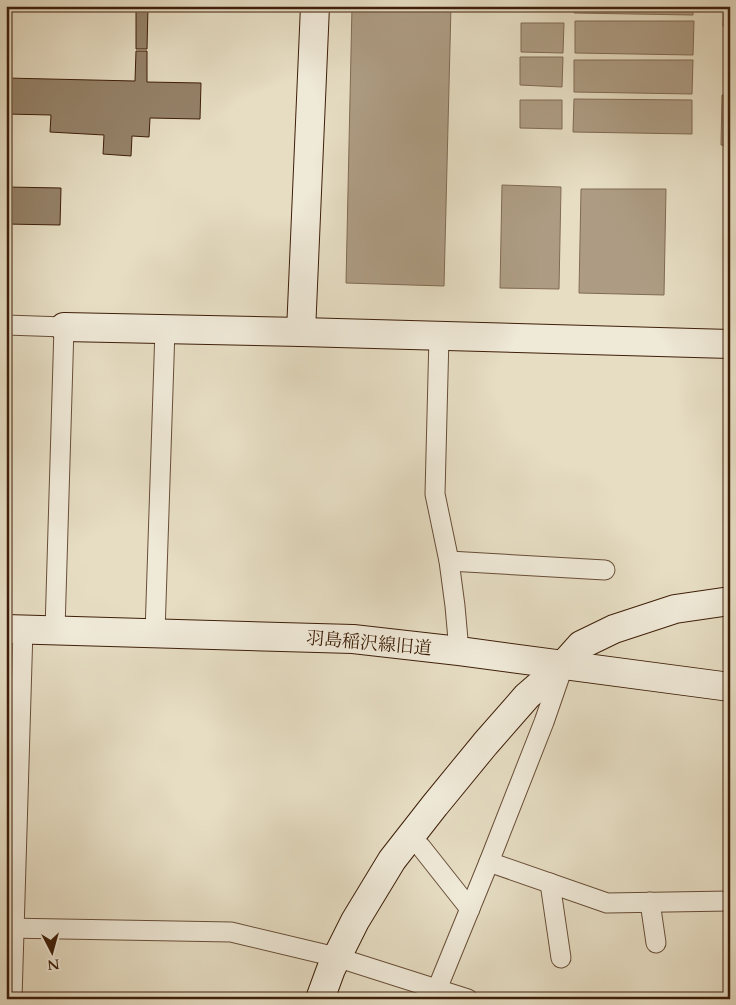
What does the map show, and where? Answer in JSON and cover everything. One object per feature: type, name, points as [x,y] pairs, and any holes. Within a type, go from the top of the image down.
[{"type":"street","points":[[302,332],[315,6]]},
{"type":"street","points":[[6,325],[730,344]]},
{"type":"street","points":[[55,630],[64,327]]},
{"type":"street","points":[[155,633],[165,329]]},
{"type":"street","points":[[439,336],[435,494],[449,561],[459,650]]},
{"type":"street","points":[[449,561],[605,570]]},
{"type":"street","points":[[320,999],[336,957],[355,921],[392,860],[485,744],[527,696],[564,664],[581,644],[614,629],[675,609],[730,601]]},
{"type":"street","points":[[12,999],[10,928],[14,629]]},
{"type":"street","name":"羽島稲沢線旧道","points":[[14,629],[353,639],[459,650],[730,687]]},
{"type":"street","points":[[436,994],[544,722],[564,664]]},
{"type":"street","points":[[410,837],[421,847],[470,909]]},
{"type":"street","points":[[489,862],[606,903],[730,901]]},
{"type":"street","points":[[550,883],[561,958]]},
{"type":"street","points":[[650,902],[656,943]]},
{"type":"street","points":[[10,928],[231,932],[336,957],[436,994],[468,999]]},
{"type":"shaded area","points":[[352,6],[451,6],[444,286],[346,283]]},
{"type":"shaded area","points":[[574,6],[693,6],[693,15],[574,13]]},
{"type":"shaded area","points":[[724,6],[730,6],[730,26],[723,26]]},
{"type":"shaded area","points":[[575,21],[694,21],[693,55],[575,53]]},
{"type":"shaded area","points":[[521,23],[564,23],[563,53],[521,52]]},
{"type":"shaded area","points":[[520,57],[563,57],[562,87],[520,85]]},
{"type":"shaded area","points":[[574,60],[693,60],[692,94],[574,92]]},
{"type":"shaded area","points":[[722,95],[730,96],[730,146],[721,145]]},
{"type":"shaded area","points":[[574,99],[692,100],[692,134],[573,132]]},
{"type":"shaded area","points":[[520,100],[562,100],[562,129],[520,128]]},
{"type":"shaded area","points":[[502,185],[561,187],[559,289],[500,288]]},
{"type":"shaded area","points":[[581,189],[666,189],[664,295],[579,293]]},
{"type":"building","points":[[136,6],[148,6],[147,49],[136,49]]},
{"type":"building","points":[[136,51],[147,51],[147,82],[201,83],[200,119],[150,118],[149,137],[132,136],[131,156],[103,154],[104,135],[50,132],[51,115],[6,114],[6,78],[135,81]]},
{"type":"building","points":[[6,187],[61,188],[60,225],[6,224]]}]
